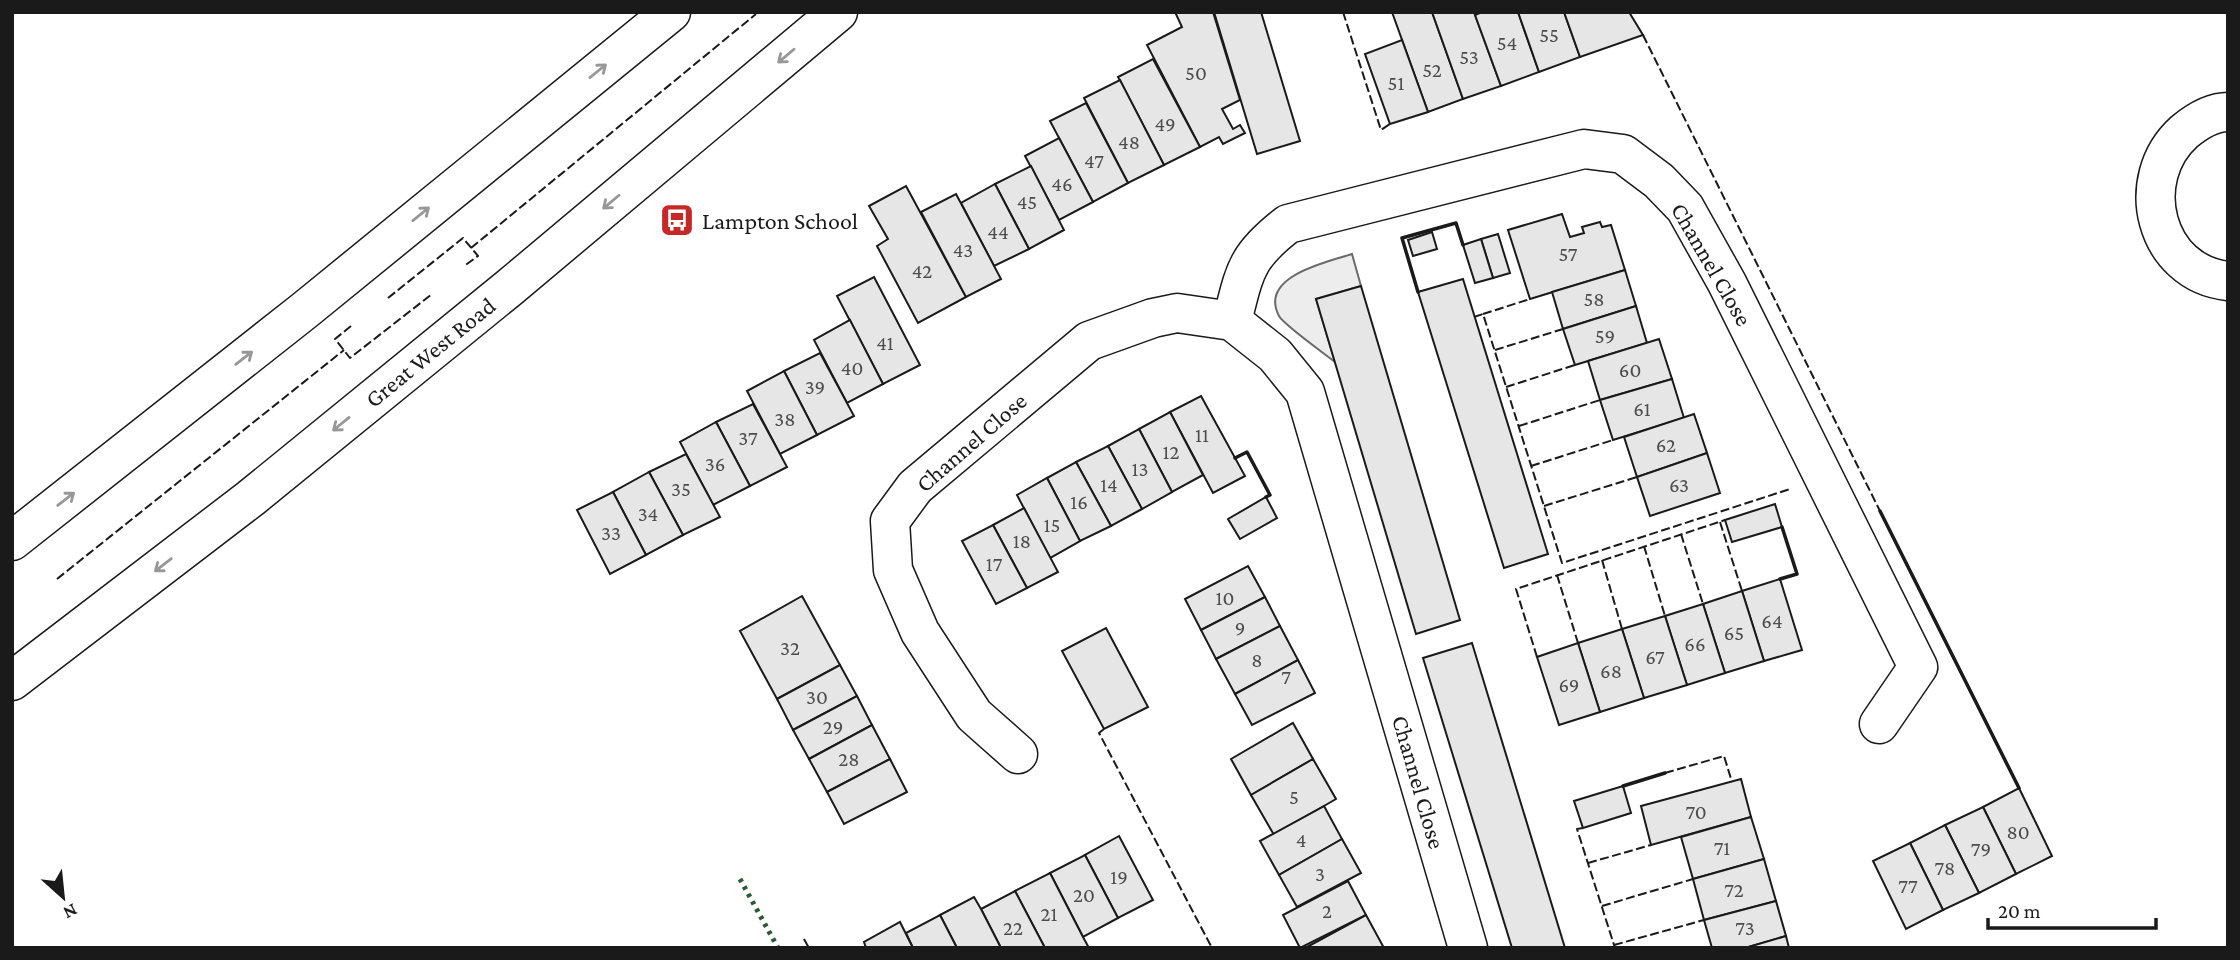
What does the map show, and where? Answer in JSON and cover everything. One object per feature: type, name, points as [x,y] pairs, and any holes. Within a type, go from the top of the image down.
[{"type":"main road","points":[[12,541],[305,310],[671,12]]},
{"type":"main road","name":"Great West Road","points":[[12,681],[272,480],[509,288],[838,12]]},
{"type":"main road","points":[[2228,112],[2195,123],[2173,142],[2158,168],[2154,190],[2159,227],[2172,250],[2192,269],[2217,280],[2228,281]]},
{"type":"main road","name":"Channel Close","points":[[1232,321],[1246,265],[1263,243],[1288,224],[1584,149],[1623,154],[1659,181],[1685,208],[1727,283],[1918,667],[1879,724]]},
{"type":"main road","name":"Channel Close","points":[[1018,754],[974,715],[920,632],[892,569],[890,521],[915,488],[1089,341],[1153,318],[1177,313],[1232,321],[1275,355],[1306,392],[1468,948]]},
{"type":"shaded area","points":[[1352,254],[1361,286],[1316,299],[1335,362],[1282,320],[1275,302],[1278,291],[1299,273]]},
{"type":"building","points":[[1175,12],[1213,12],[1240,100],[1222,109],[1233,129],[1240,125],[1245,133],[1223,144],[1219,137],[1200,147],[1147,45],[1182,27]]},
{"type":"building","points":[[1214,12],[1261,12],[1300,141],[1257,154]]},
{"type":"building","points":[[1392,12],[1432,12],[1463,99],[1428,112]]},
{"type":"building","points":[[1432,12],[1474,12],[1501,86],[1463,99]]},
{"type":"building","points":[[1482,12],[1518,12],[1539,72],[1501,86],[1475,15]]},
{"type":"building","points":[[1518,12],[1564,12],[1580,57],[1539,72]]},
{"type":"building","points":[[1564,12],[1629,12],[1643,35],[1580,57]]},
{"type":"building","points":[[1402,40],[1428,112],[1390,124],[1365,54]]},
{"type":"building","points":[[1153,59],[1200,147],[1164,165],[1118,77]]},
{"type":"building","points":[[1120,80],[1164,165],[1128,183],[1084,98]]},
{"type":"building","points":[[1086,103],[1128,183],[1093,202],[1050,121]]},
{"type":"building","points":[[1059,138],[1093,202],[1059,220],[1025,156]]},
{"type":"building","points":[[1031,166],[1064,230],[1029,249],[995,184]]},
{"type":"building","points":[[995,184],[1029,249],[994,266],[961,203]]},
{"type":"building","points":[[906,186],[966,297],[918,323],[877,246],[888,239],[869,206]]},
{"type":"building","points":[[956,194],[1001,279],[966,297],[921,212]]},
{"type":"building","points":[[1562,214],[1570,237],[1584,233],[1582,227],[1600,222],[1602,227],[1611,225],[1625,270],[1530,299],[1508,230]]},
{"type":"building","points":[[1432,232],[1437,249],[1413,256],[1408,240]]},
{"type":"building","points":[[1498,234],[1510,273],[1493,278],[1481,239]]},
{"type":"building","points":[[1481,239],[1493,278],[1475,283],[1463,245]]},
{"type":"building","points":[[1625,270],[1636,306],[1563,329],[1552,292]]},
{"type":"building","points":[[874,277],[920,365],[883,384],[837,296]]},
{"type":"building","points":[[1463,279],[1548,554],[1504,568],[1418,292]]},
{"type":"building","points":[[1361,286],[1460,620],[1416,634],[1316,299]]},
{"type":"building","points":[[1636,306],[1647,343],[1575,365],[1563,329]]},
{"type":"building","points":[[850,320],[883,384],[847,403],[814,340]]},
{"type":"building","points":[[1659,339],[1672,379],[1600,400],[1588,361]]},
{"type":"building","points":[[820,353],[854,416],[817,435],[784,371]]},
{"type":"building","points":[[784,371],[817,435],[780,454],[747,391]]},
{"type":"building","points":[[1672,379],[1684,418],[1613,440],[1600,400]]},
{"type":"building","points":[[1201,396],[1245,476],[1213,493],[1170,412]]},
{"type":"building","points":[[753,404],[787,467],[750,486],[716,422]]},
{"type":"building","points":[[1170,412],[1203,475],[1172,492],[1139,429]]},
{"type":"building","points":[[1694,414],[1707,453],[1637,477],[1624,437]]},
{"type":"building","points":[[716,422],[750,486],[713,505],[680,442]]},
{"type":"building","points":[[1139,429],[1172,492],[1142,509],[1108,446]]},
{"type":"building","points":[[1108,446],[1142,509],[1111,526],[1076,462]]},
{"type":"building","points":[[1707,453],[1720,493],[1650,516],[1637,477]]},
{"type":"building","points":[[686,454],[720,517],[683,535],[649,472]]},
{"type":"building","points":[[1076,462],[1111,526],[1080,541],[1047,478]]},
{"type":"building","points":[[649,472],[683,535],[646,555],[613,492]]},
{"type":"building","points":[[1047,478],[1080,541],[1050,558],[1017,495]]},
{"type":"building","points":[[613,492],[646,555],[610,574],[577,510]]},
{"type":"building","points":[[1266,497],[1277,518],[1240,539],[1228,519]]},
{"type":"building","points":[[1775,504],[1782,527],[1732,542],[1725,520]]},
{"type":"building","points":[[1024,508],[1058,572],[1027,588],[993,525]]},
{"type":"building","points":[[993,525],[1027,588],[996,604],[962,541]]},
{"type":"building","points":[[1248,566],[1265,597],[1201,630],[1185,599]]},
{"type":"building","points":[[1780,579],[1802,650],[1764,661],[1742,591]]},
{"type":"building","points":[[1742,591],[1764,661],[1725,673],[1703,604]]},
{"type":"building","points":[[802,596],[840,665],[777,699],[740,631]]},
{"type":"building","points":[[1265,597],[1280,626],[1216,659],[1201,630]]},
{"type":"building","points":[[1703,604],[1725,673],[1687,685],[1665,616]]},
{"type":"building","points":[[1665,616],[1687,685],[1644,698],[1622,629]]},
{"type":"building","points":[[1280,626],[1298,660],[1235,694],[1216,659]]},
{"type":"building","points":[[1106,628],[1148,707],[1104,729],[1062,651]]},
{"type":"building","points":[[1622,629],[1644,698],[1600,712],[1578,643]]},
{"type":"building","points":[[1472,643],[1565,948],[1512,948],[1423,658]]},
{"type":"building","points":[[1578,643],[1600,712],[1559,725],[1537,657]]},
{"type":"building","points":[[1298,660],[1315,693],[1252,725],[1235,694]]},
{"type":"building","points":[[840,665],[857,696],[793,730],[777,699]]},
{"type":"building","points":[[857,696],[872,725],[809,759],[793,730]]},
{"type":"building","points":[[1293,723],[1313,759],[1251,795],[1231,759]]},
{"type":"building","points":[[872,725],[890,759],[827,792],[809,759]]},
{"type":"building","points":[[890,759],[907,792],[844,824],[827,792]]},
{"type":"building","points":[[1313,759],[1336,799],[1274,835],[1251,795]]},
{"type":"building","points":[[1741,779],[1751,817],[1651,845],[1641,806]]},
{"type":"building","points":[[1623,786],[1631,813],[1583,828],[1574,801]]},
{"type":"building","points":[[2019,788],[2052,856],[2016,874],[1983,807]]},
{"type":"building","points":[[1324,806],[1342,839],[1279,875],[1260,841]]},
{"type":"building","points":[[1983,807],[2016,874],[1979,893],[1945,825]]},
{"type":"building","points":[[1751,817],[1764,859],[1693,879],[1681,837]]},
{"type":"building","points":[[1945,825],[1979,893],[1943,910],[1910,843]]},
{"type":"building","points":[[1119,836],[1153,900],[1118,918],[1085,855]]},
{"type":"building","points":[[1342,839],[1361,873],[1297,907],[1279,875]]},
{"type":"building","points":[[1910,843],[1943,910],[1906,929],[1873,861]]},
{"type":"building","points":[[1085,855],[1118,918],[1083,937],[1050,873]]},
{"type":"building","points":[[1764,859],[1776,901],[1704,920],[1693,879]]},
{"type":"building","points":[[1050,873],[1089,948],[1045,948],[1015,891]]},
{"type":"building","points":[[1348,881],[1366,915],[1300,948],[1283,915]]},
{"type":"building","points":[[1015,891],[1045,948],[1001,948],[981,909]]},
{"type":"building","points":[[974,897],[1001,948],[957,948],[940,915]]},
{"type":"building","points":[[1776,901],[1786,936],[1745,948],[1712,948],[1704,920]]},
{"type":"building","points":[[940,915],[957,948],[913,948],[906,933]]},
{"type":"building","points":[[1366,915],[1384,948],[1305,948]]},
{"type":"building","points":[[900,922],[913,948],[866,948],[864,942]]},
{"type":"building","points":[[1786,936],[1789,948],[1745,948]]},
{"type":"hedge","points":[[740,879],[778,948]]},
{"type":"fence","points":[[1343,12],[1381,130],[1390,124]]},
{"type":"fence","points":[[471,248],[756,14]]},
{"type":"fence","points":[[1643,35],[1880,511]]},
{"type":"fence","points":[[388,298],[463,238],[478,256],[464,266]]},
{"type":"fence","points":[[351,326],[335,339],[350,358],[432,294]]},
{"type":"fence","points":[[1483,314],[1530,299]]},
{"type":"fence","points":[[1474,317],[1483,314],[1562,563],[1790,489]]},
{"type":"fence","points":[[1495,350],[1563,329]]},
{"type":"fence","points":[[57,579],[344,350]]},
{"type":"fence","points":[[1506,387],[1575,365]]},
{"type":"fence","points":[[1519,426],[1600,400]]},
{"type":"fence","points":[[1531,466],[1613,440]]},
{"type":"fence","points":[[1544,506],[1637,477]]},
{"type":"fence","points":[[1537,657],[1516,589],[1725,520]]},
{"type":"fence","points":[[1720,522],[1742,591]]},
{"type":"fence","points":[[1681,534],[1703,604]]},
{"type":"fence","points":[[1644,546],[1665,616]]},
{"type":"fence","points":[[1602,560],[1622,629]]},
{"type":"fence","points":[[1557,575],[1578,643]]},
{"type":"fence","points":[[1104,729],[1099,733],[1212,948]]},
{"type":"fence","points":[[1665,773],[1724,756],[1732,782]]},
{"type":"fence","points":[[1583,828],[1577,829],[1615,948]]},
{"type":"fence","points":[[1588,863],[1651,845]]},
{"type":"fence","points":[[1602,906],[1693,879]]},
{"type":"fence","points":[[1614,945],[1704,920]]},
{"type":"fence","points":[[804,939],[809,948]]},
{"type":"wall","points":[[1418,292],[1402,238],[1456,223],[1463,245]]},
{"type":"wall","points":[[1235,458],[1247,452],[1270,495],[1266,497]]},
{"type":"wall","points":[[1880,511],[2019,788]]},
{"type":"wall","points":[[1780,579],[1797,574],[1782,527]]},
{"type":"wall","points":[[1623,786],[1665,773]]},
{"type":"place","name":"Lampton School","points":[[677,220]]}]
